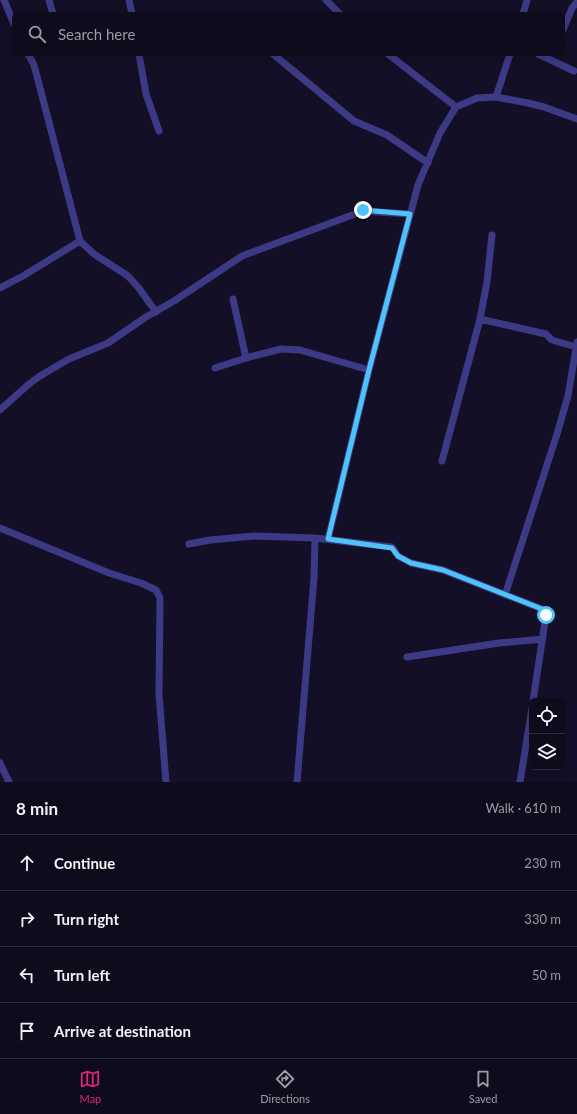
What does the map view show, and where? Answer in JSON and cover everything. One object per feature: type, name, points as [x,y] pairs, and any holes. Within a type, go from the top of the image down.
[{"type":"street","points":[[4,0],[12,19]]},
{"type":"street","points":[[49,0],[52,12]]},
{"type":"street","points":[[129,0],[132,12]]},
{"type":"street","points":[[326,0],[338,12]]},
{"type":"street","points":[[524,12],[527,0]]},
{"type":"street","points":[[565,25],[572,8],[577,2]]},
{"type":"street","points":[[29,56],[34,65],[80,241],[94,254],[128,276],[156,312]]},
{"type":"street","points":[[139,56],[146,94],[159,132]]},
{"type":"street","points":[[275,56],[354,121],[387,135],[428,163]]},
{"type":"street","points":[[391,56],[456,107]]},
{"type":"street","points":[[496,97],[509,56]]},
{"type":"street","points":[[554,58],[574,71]]},
{"type":"street","points":[[328,539],[369,370],[418,185],[440,133],[456,107],[477,98],[496,97],[544,107],[577,119]]},
{"type":"street","points":[[0,410],[40,376],[69,359],[108,343],[242,256],[363,210],[410,214]]},
{"type":"street","points":[[442,461],[480,319],[487,282],[492,235]]},
{"type":"street","points":[[0,288],[80,241]]},
{"type":"street","points":[[233,299],[246,358]]},
{"type":"street","points":[[480,319],[546,334],[552,340],[576,345],[568,396],[505,595]]},
{"type":"street","points":[[215,368],[281,349],[300,350],[369,370]]},
{"type":"street","points":[[0,528],[109,573],[141,583],[156,590],[160,598],[159,694],[166,782]]},
{"type":"street","points":[[189,544],[210,540],[254,536],[328,539],[392,548],[398,556],[411,563],[443,570],[545,611],[546,615],[533,698]]},
{"type":"street","points":[[297,782],[314,578],[315,538]]},
{"type":"street","points":[[407,657],[542,638]]},
{"type":"street","points":[[520,782],[529,726]]},
{"type":"street","points":[[0,763],[9,782]]},
{"type":"route","points":[[363,210],[410,214],[369,370],[328,539],[392,548],[398,556],[411,563],[443,570],[468,579],[542,609],[545,611],[546,615]]}]
